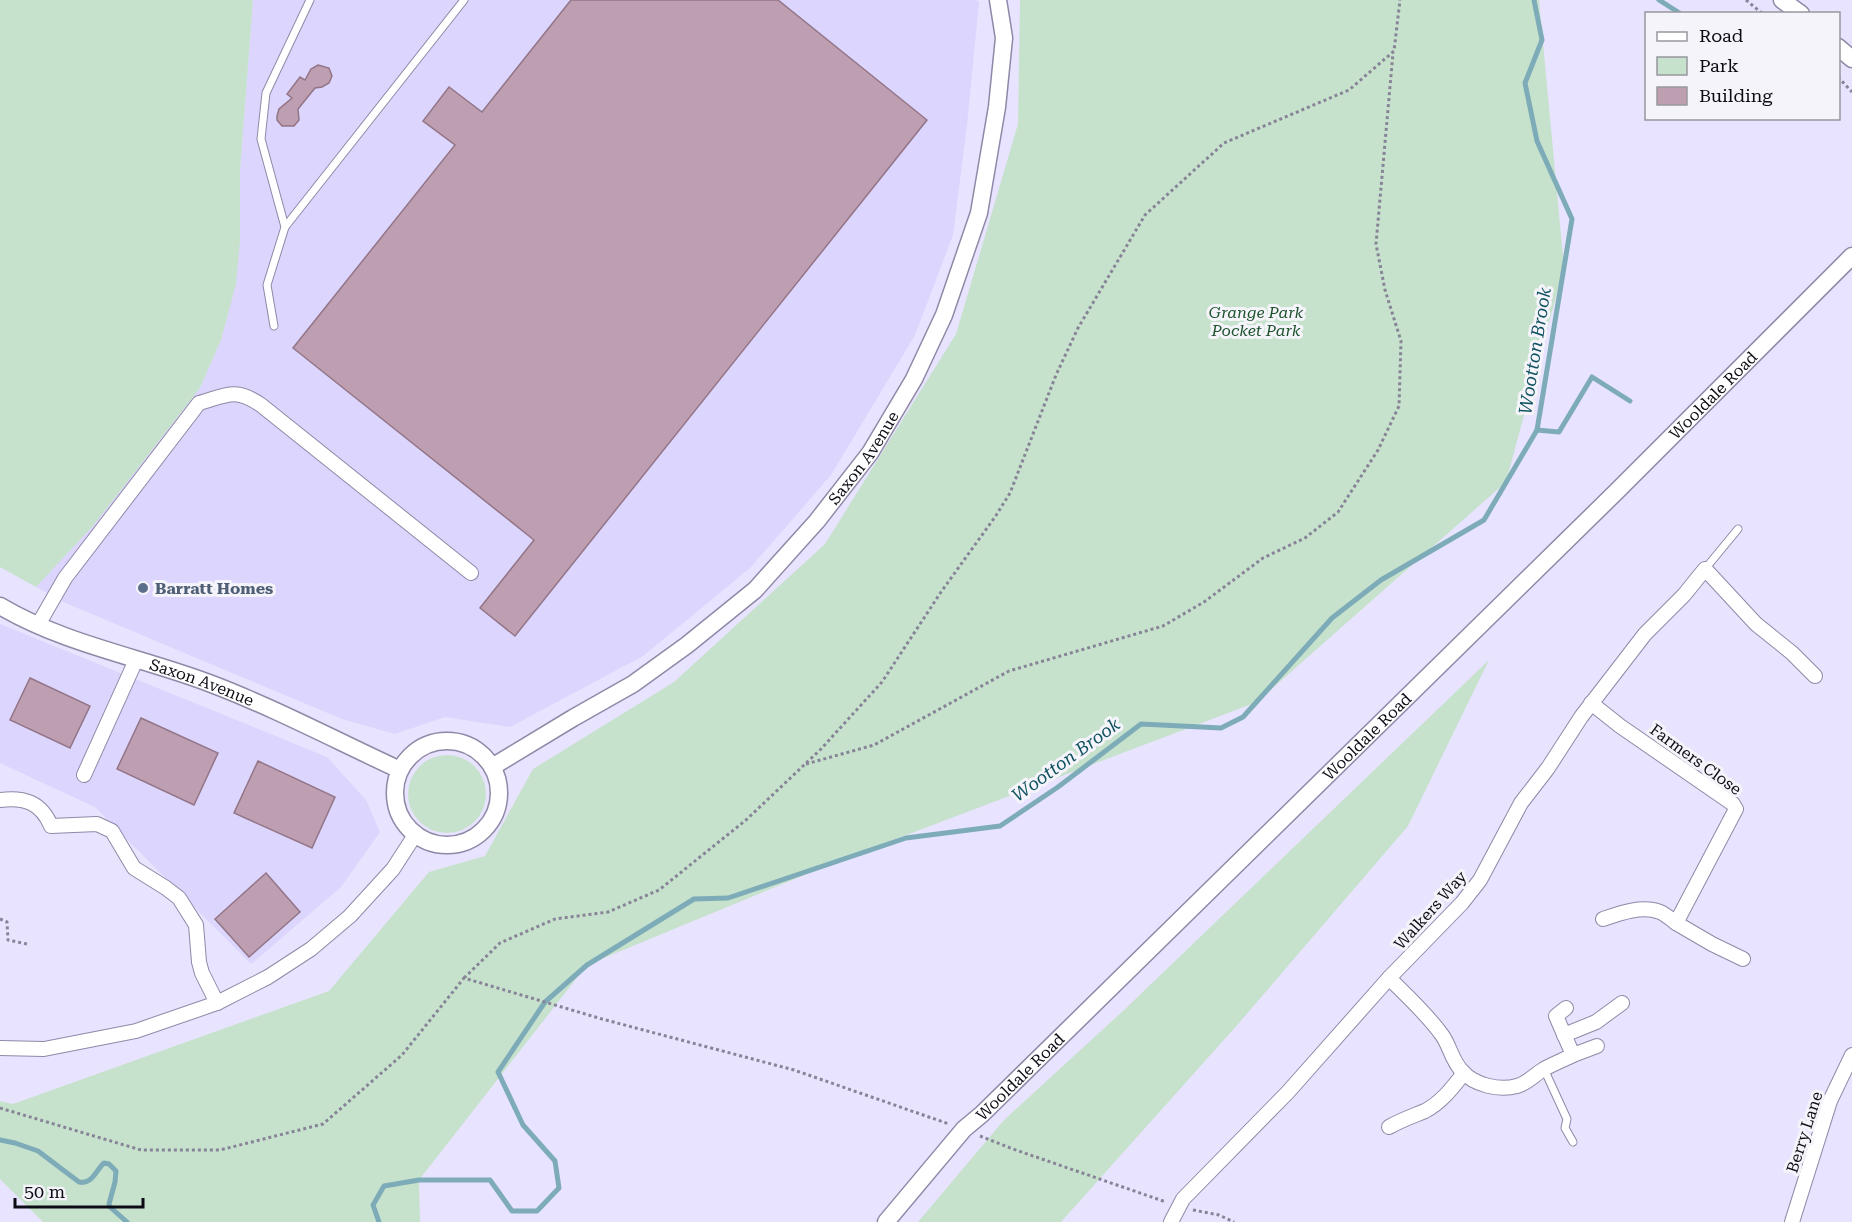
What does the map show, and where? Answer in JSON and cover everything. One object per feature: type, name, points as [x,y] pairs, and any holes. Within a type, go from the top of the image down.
[{"type":"street","name":"Saxon Avenue","points":[[492,767],[633,684],[687,645],[755,590],[817,521],[870,453],[914,379],[944,315],[979,213],[997,107],[1004,38],[998,0]]},
{"type":"street","points":[[1782,0],[1798,12]]},
{"type":"street","points":[[1840,48],[1852,59]]},
{"type":"street","name":"Wooldale Road","points":[[886,1222],[964,1129],[1626,483],[1852,256]]},
{"type":"street","points":[[38,625],[65,578],[199,403],[233,394],[247,395],[261,405],[471,573]]},
{"type":"street","points":[[1705,569],[1756,624],[1792,653],[1815,676]]},
{"type":"street","name":"Walkers Way","points":[[1171,1222],[1183,1199],[1288,1092],[1389,978],[1462,903],[1480,880],[1521,803],[1548,768],[1591,703],[1645,634],[1705,569]]},
{"type":"street","name":"Saxon Avenue","points":[[0,606],[38,625],[92,646],[208,683],[276,711],[400,770]]},
{"type":"street","points":[[84,775],[136,660]]},
{"type":"street","name":"Farmers Close","points":[[1591,703],[1620,726],[1733,804],[1736,809],[1676,923]]},
{"type":"street","points":[[453,741],[470,747],[480,753],[492,767],[499,791],[496,812],[486,827],[464,843],[446,845],[428,842],[416,835],[400,817],[395,800],[395,786],[400,770],[413,753],[429,744],[453,741]]},
{"type":"street","points":[[0,800],[22,798],[46,814],[51,826],[97,824],[112,831],[134,868],[179,898],[190,915],[196,925],[198,962],[217,1003]]},
{"type":"street","points":[[0,1048],[44,1049],[136,1031],[217,1003],[268,977],[311,949],[350,916],[393,869],[416,835]]},
{"type":"street","points":[[1603,919],[1623,912],[1644,909],[1660,912],[1712,944],[1743,959]]},
{"type":"street","points":[[1389,978],[1422,1010],[1444,1037],[1452,1056],[1464,1073],[1481,1084],[1495,1088],[1511,1088],[1528,1081],[1544,1069],[1597,1046]]},
{"type":"street","points":[[1564,1035],[1596,1022],[1622,1003]]},
{"type":"street","points":[[1566,1008],[1556,1016],[1573,1055]]},
{"type":"street","name":"Berry Lane","points":[[1792,1222],[1830,1101],[1852,1056]]},
{"type":"street","points":[[1389,1127],[1402,1119],[1425,1111],[1438,1102],[1464,1073]]},
{"type":"lane","points":[[285,227],[261,139],[266,93],[310,0]]},
{"type":"lane","points":[[274,326],[267,285],[285,227],[464,0]]},
{"type":"lane","points":[[1705,569],[1738,529]]},
{"type":"lane","points":[[1544,1069],[1567,1119],[1565,1128],[1573,1142]]},
{"type":"path","points":[[804,765],[874,745],[1009,671],[1162,626],[1204,602],[1263,558],[1305,538],[1338,512],[1378,450],[1399,406],[1401,341],[1385,290],[1376,244],[1400,0]]},
{"type":"path","points":[[1746,0],[1761,12]]},
{"type":"path","points":[[0,1108],[141,1150],[220,1150],[323,1124],[402,1055],[464,978],[500,943],[555,919],[608,912],[659,890],[746,820],[821,749],[882,682],[1010,493],[1056,375],[1078,328],[1145,215],[1224,143],[1349,90],[1394,51]]},
{"type":"path","points":[[1840,79],[1852,92]]},
{"type":"path","points":[[0,919],[7,922],[8,940],[27,944]]},
{"type":"path","points":[[464,978],[602,1020],[794,1070],[1179,1207],[1219,1215],[1234,1222]]},
{"type":"shaded area","points":[[253,0],[976,0],[979,2],[953,235],[915,335],[831,475],[750,568],[643,656],[510,727],[445,717],[395,734],[342,719],[68,604],[36,587],[93,526],[200,388],[221,340],[240,242],[240,171]]},
{"type":"shaded area","points":[[0,624],[327,757],[366,800],[380,832],[341,887],[251,964],[95,807],[0,763]]},
{"type":"green space","points":[[0,0],[253,0],[240,171],[240,242],[236,284],[221,340],[200,388],[93,526],[36,587],[0,567]]},
{"type":"green space","name":"Grange Park Pocket Park","points":[[1020,0],[1539,0],[1564,267],[1506,482],[1257,702],[843,859],[587,965],[419,1180],[420,1222],[43,1222],[0,1179],[0,1101],[13,1104],[329,991],[429,872],[485,856],[533,769],[674,682],[825,544],[956,334],[1018,124]]},
{"type":"green space","points":[[1489,660],[1408,826],[1239,1023],[1061,1222],[918,1222],[1004,1120],[1124,1010]]},
{"type":"green space","points":[[447,755],[462,758],[475,766],[483,779],[486,794],[483,809],[475,822],[462,830],[447,833],[432,830],[419,822],[411,809],[408,794],[411,779],[419,766],[432,758]]},
{"type":"building","points":[[571,0],[778,0],[927,120],[515,636],[480,608],[534,540],[293,348],[455,145],[423,121],[449,87],[482,112]]},
{"type":"building","points":[[318,65],[329,68],[332,76],[329,83],[315,88],[298,109],[299,120],[294,126],[282,126],[277,116],[279,109],[292,98],[287,94],[300,77],[305,80],[311,69]]},
{"type":"building","points":[[30,678],[90,706],[70,748],[10,720]]},
{"type":"building","points":[[141,718],[218,753],[194,805],[117,769]]},
{"type":"building","points":[[258,761],[335,797],[312,848],[234,813]]},
{"type":"building","points":[[266,873],[300,912],[249,957],[215,919]]},
{"type":"waterway","name":"Wootton Brook","points":[[379,1222],[373,1205],[384,1186],[419,1180],[490,1180],[512,1211],[537,1211],[559,1188],[555,1161],[523,1125],[498,1072],[545,1002],[587,965],[694,899],[728,898],[906,838],[1000,826],[1058,787],[1141,724],[1221,728],[1243,717],[1332,618],[1381,580],[1484,520],[1537,430],[1572,219],[1537,141],[1525,83],[1542,40],[1534,0]]},
{"type":"waterway","points":[[1659,0],[1678,12]]},
{"type":"waterway","points":[[1537,430],[1559,432],[1592,377],[1630,401]]},
{"type":"waterway","points":[[0,1140],[38,1151],[79,1182],[87,1181],[104,1163],[109,1164],[116,1171],[109,1204],[127,1222]]},
{"type":"place","name":"Barratt Homes","points":[[143,588]]}]
